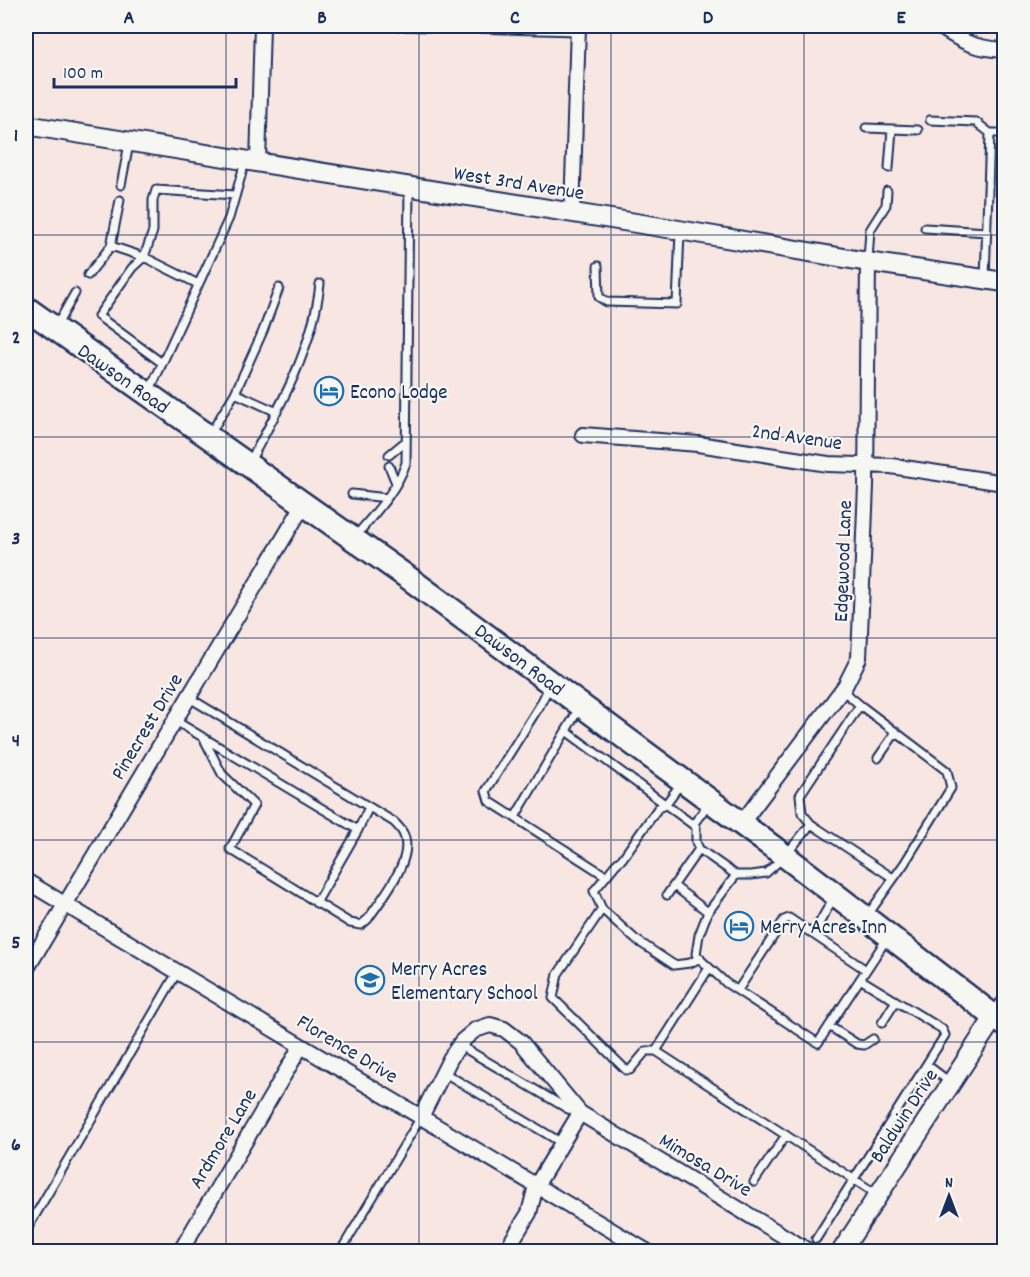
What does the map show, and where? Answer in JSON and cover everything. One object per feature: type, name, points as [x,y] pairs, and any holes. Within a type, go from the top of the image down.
[{"type":"main road","name":"Dawson Road","points":[[26,308],[353,539],[785,856],[889,936],[1001,1014]]},
{"type":"street","points":[[252,162],[262,26]]},
{"type":"street","points":[[939,26],[958,39],[981,49],[1005,50]]},
{"type":"street","points":[[572,213],[578,28]]},
{"type":"street","name":"West 3rd Avenue","points":[[26,125],[868,262],[1005,282]]},
{"type":"street","name":"Edgewood Lane","points":[[741,824],[842,690],[859,658],[867,465],[868,262]]},
{"type":"street","name":"2nd Avenue","points":[[583,435],[698,444],[828,464],[891,466],[1005,483]]},
{"type":"street","name":"Pinecrest Drive","points":[[26,970],[304,504]]},
{"type":"street","name":"Florence Drive","points":[[26,881],[648,1251]]},
{"type":"street","name":"Baldwin Drive","points":[[841,1251],[951,1083],[1001,1014]]},
{"type":"street","name":"Mimosa Drive","points":[[421,1117],[459,1045],[475,1030],[490,1025],[504,1029],[521,1042],[580,1113],[813,1245]]},
{"type":"street","name":"Ardmore Lane","points":[[180,1251],[301,1046]]},
{"type":"street","points":[[505,1251],[529,1213],[536,1186],[580,1113]]},
{"type":"lane","points":[[394,26],[578,28]]},
{"type":"lane","points":[[930,120],[976,122],[990,133],[1005,133]]},
{"type":"lane","points":[[866,128],[918,130]]},
{"type":"lane","points":[[889,168],[892,129]]},
{"type":"lane","points":[[985,279],[990,133]]},
{"type":"lane","points":[[121,185],[129,142]]},
{"type":"lane","points":[[148,395],[228,218],[235,195],[252,162]]},
{"type":"lane","points":[[353,539],[387,498],[406,463],[409,187]]},
{"type":"lane","points":[[162,363],[98,316],[132,268],[144,257],[153,231],[153,200],[156,190],[161,188],[235,195]]},
{"type":"lane","points":[[868,262],[870,230],[886,205],[887,190]]},
{"type":"lane","points":[[88,276],[111,246],[120,200]]},
{"type":"lane","points":[[925,228],[987,232]]},
{"type":"lane","points":[[598,266],[599,297],[607,302],[676,304],[680,230]]},
{"type":"lane","points":[[111,246],[144,257],[198,284]]},
{"type":"lane","points":[[248,465],[277,412],[305,350],[317,308],[320,284]]},
{"type":"lane","points":[[208,437],[235,393],[263,331],[279,288]]},
{"type":"lane","points":[[54,329],[75,293]]},
{"type":"lane","points":[[235,393],[277,412]]},
{"type":"lane","points":[[389,455],[406,441]]},
{"type":"lane","points":[[389,466],[396,483]]},
{"type":"lane","points":[[352,494],[387,498]]},
{"type":"lane","points":[[551,683],[540,705],[486,791],[489,801],[606,876]]},
{"type":"lane","points":[[842,690],[947,771],[951,788],[866,918]]},
{"type":"lane","points":[[188,697],[394,822],[403,832],[407,848],[403,864],[368,919],[361,925],[350,923],[230,849],[254,805],[222,774],[204,739]]},
{"type":"lane","points":[[515,817],[581,705]]},
{"type":"lane","points":[[860,705],[800,795],[802,813],[811,824],[893,878]]},
{"type":"lane","points":[[174,720],[358,830]]},
{"type":"lane","points":[[566,731],[696,827],[696,842],[699,849],[736,875],[766,873],[785,856],[811,824]]},
{"type":"lane","points":[[878,758],[896,732]]},
{"type":"lane","points":[[683,781],[665,804],[658,808],[622,859],[615,864],[594,891],[602,909],[635,939],[674,965],[690,963],[700,958]]},
{"type":"lane","points":[[693,825],[710,801]]},
{"type":"lane","points":[[316,903],[369,807]]},
{"type":"lane","points":[[667,895],[699,849]]},
{"type":"lane","points":[[736,875],[708,912],[699,935],[696,954],[726,983],[818,1042],[889,936]]},
{"type":"lane","points":[[674,886],[708,912]]},
{"type":"lane","points":[[813,934],[835,894]]},
{"type":"lane","points":[[602,909],[558,974],[553,998],[626,1070],[630,1070],[646,1051],[656,1051],[878,1195]]},
{"type":"lane","points":[[738,990],[784,920],[789,918],[866,970]]},
{"type":"lane","points":[[656,1051],[709,968]]},
{"type":"lane","points":[[26,1231],[178,971]]},
{"type":"lane","points":[[813,1245],[945,1035],[942,1029],[860,979]]},
{"type":"lane","points":[[882,1023],[896,1000]]},
{"type":"lane","points":[[829,1026],[856,1044],[864,1045],[873,1039]]},
{"type":"lane","points":[[459,1045],[568,1109],[580,1113]]},
{"type":"lane","points":[[927,1065],[951,1083]]},
{"type":"lane","points":[[443,1072],[562,1143]]},
{"type":"lane","points":[[340,1251],[421,1117]]},
{"type":"lane","points":[[754,1182],[786,1135]]},
{"type":"place","name":"Econo Lodge","points":[[329,391]]},
{"type":"place","name":"Merry Acres Inn","points":[[739,926]]},
{"type":"place","name":"Merry Acres Elementary School","points":[[370,980]]}]
